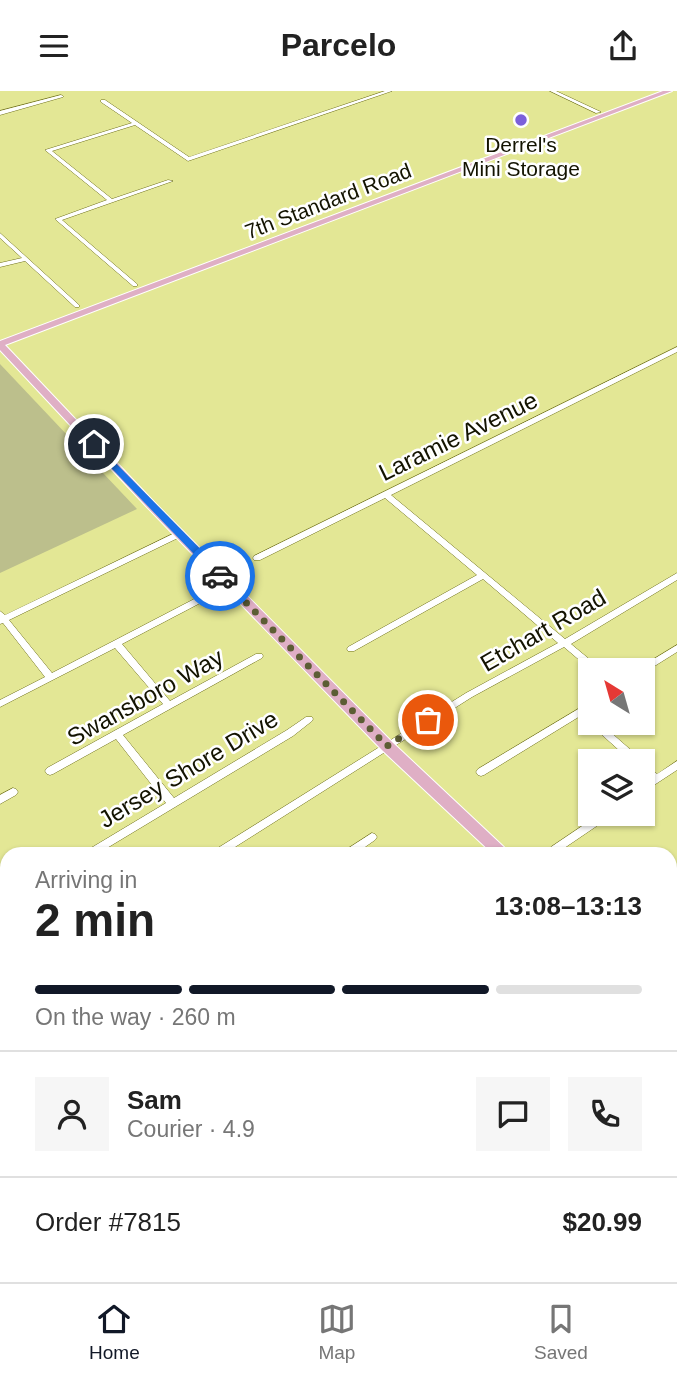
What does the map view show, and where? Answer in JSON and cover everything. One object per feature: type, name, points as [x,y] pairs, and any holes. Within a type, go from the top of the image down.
[{"type":"main road","name":"7th Standard Road","points":[[0,335],[653,91]]},
{"type":"main road","name":"7th Standard Road","points":[[0,345],[669,91]]},
{"type":"main road","points":[[0,345],[179,534],[387,746],[495,847]]},
{"type":"street","points":[[0,113],[61,96],[55,91]]},
{"type":"street","points":[[103,101],[187,159],[390,91]]},
{"type":"street","points":[[552,91],[598,112]]},
{"type":"street","points":[[110,200],[48,150],[135,124]]},
{"type":"street","points":[[135,285],[58,219],[170,181]]},
{"type":"street","points":[[0,235],[77,306]]},
{"type":"street","points":[[0,265],[26,259]]},
{"type":"street","name":"Laramie Avenue","points":[[257,558],[677,349]]},
{"type":"street","points":[[385,494],[583,658]]},
{"type":"street","points":[[51,678],[1,618],[179,534]]},
{"type":"street","points":[[351,649],[484,575]]},
{"type":"street","name":"Etchart Road","points":[[227,847],[470,695],[565,643],[677,576]]},
{"type":"street","points":[[0,704],[202,599]]},
{"type":"street","points":[[117,644],[169,705]]},
{"type":"street","points":[[655,662],[677,648]]},
{"type":"street","name":"Swansboro Way","points":[[50,771],[259,656]]},
{"type":"street","points":[[481,772],[578,712]]},
{"type":"street","name":"Jersey Shore Drive","points":[[101,847],[309,719]]},
{"type":"street","points":[[117,734],[173,804]]},
{"type":"street","points":[[608,735],[624,749]]},
{"type":"street","points":[[657,779],[677,765]]},
{"type":"street","points":[[0,800],[13,792]]},
{"type":"street","points":[[558,847],[589,826]]},
{"type":"street","points":[[357,847],[372,837]]},
{"type":"green space","points":[[0,364],[137,509],[0,573]]},
{"type":"way so far","points":[[220,576],[387,746],[428,720]]},
{"type":"place","name":"Derrel's Mini Storage","points":[[521,120]]},
{"type":"route","points":[[94,444],[220,576]]}]
